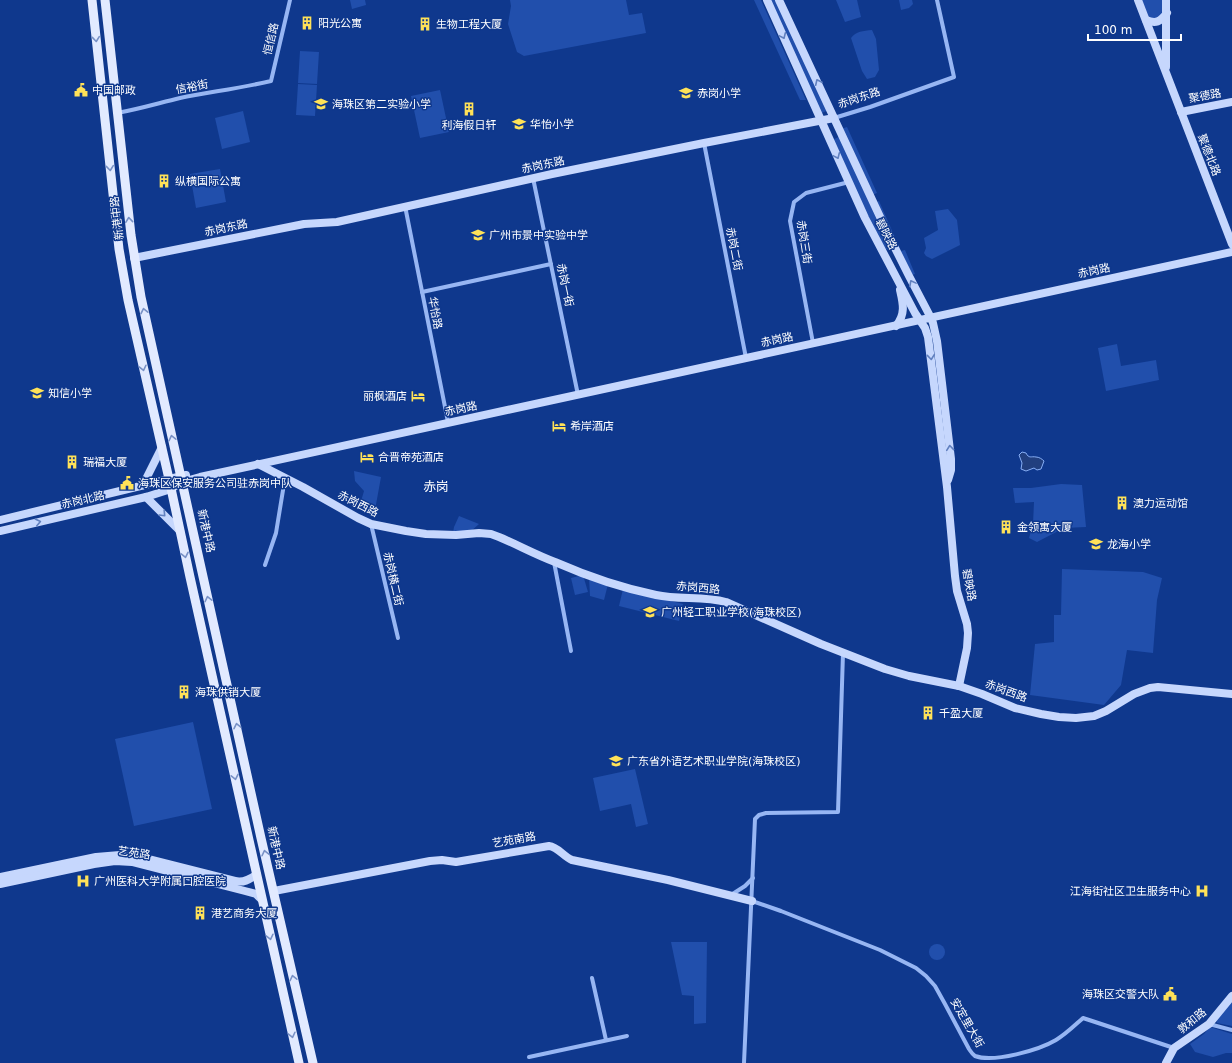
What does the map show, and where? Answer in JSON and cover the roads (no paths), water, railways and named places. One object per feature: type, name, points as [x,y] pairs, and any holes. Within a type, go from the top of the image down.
[{"type":"main road","name":"新港中路","points":[[92,0],[121,261],[134,330],[162,447],[261,899],[299,1063]]},
{"type":"main road","name":"新港中路","points":[[105,0],[131,235],[147,327],[313,1063]]},
{"type":"main road","points":[[118,237],[131,235]]},
{"type":"main road","points":[[121,261],[134,258]]},
{"type":"street","name":"恒信路","points":[[271,81],[290,0]]},
{"type":"street","name":"碧映路","points":[[767,0],[877,242],[915,313],[925,328],[928,337],[947,487],[957,592],[967,624],[968,633],[967,648],[959,686]]},
{"type":"street","name":"碧映路","points":[[779,0],[908,276],[933,323],[937,341],[951,459],[951,470],[947,487]]},
{"type":"street","name":"赤岗东路","points":[[134,258],[304,224],[337,222],[533,178],[704,142],[834,118],[870,107],[954,77],[937,0]]},
{"type":"street","name":"聚德北路","points":[[1138,0],[1232,244]]},
{"type":"street","name":"聚德北路","points":[[1166,0],[1166,72]]},
{"type":"street","points":[[1146,20],[1157,22],[1163,19],[1166,14]]},
{"type":"street","name":"信裕街","points":[[117,113],[180,98],[271,81]]},
{"type":"street","name":"聚德路","points":[[1181,112],[1232,102]]},
{"type":"street","name":"赤岗二街","points":[[704,142],[746,358]]},
{"type":"street","name":"赤岗一街","points":[[533,178],[579,395]]},
{"type":"street","name":"赤岗三街","points":[[814,343],[790,221],[794,202],[806,193],[849,182]]},
{"type":"street","name":"华怡路","points":[[405,206],[448,423]]},
{"type":"street","name":"赤岗路","points":[[169,479],[182,479],[258,464],[1232,252]]},
{"type":"street","points":[[422,292],[551,264]]},
{"type":"street","points":[[896,326],[900,320],[903,309],[897,277]]},
{"type":"street","points":[[143,485],[162,447]]},
{"type":"street","name":"赤岗路","points":[[170,489],[182,479],[300,452],[327,449]]},
{"type":"street","name":"赤岗西路","points":[[258,464],[371,524],[406,531],[432,534],[491,534],[510,541],[554,562],[635,590],[658,595],[715,599],[726,602],[885,669],[903,675],[959,686],[1015,708],[1059,717],[1076,718],[1094,716],[1106,711],[1134,694],[1150,688],[1164,687],[1232,694]]},
{"type":"street","points":[[265,565],[276,533],[285,478]]},
{"type":"street","name":"赤岗北路","points":[[0,520],[169,479]]},
{"type":"street","name":"赤岗北路","points":[[0,531],[146,497],[170,489]]},
{"type":"street","points":[[146,497],[180,531]]},
{"type":"street","name":"赤岗横二街","points":[[371,524],[398,638]]},
{"type":"street","points":[[554,562],[571,651]]},
{"type":"street","points":[[744,1063],[755,819],[757,816],[766,813],[838,812],[843,652]]},
{"type":"street","name":"艺苑南路","points":[[274,891],[430,861],[442,860],[456,862],[549,846],[556,848],[572,860],[674,881],[752,901]]},
{"type":"street","name":"艺苑路","points":[[0,877],[96,857],[120,855],[144,858],[235,882],[245,881],[256,875]]},
{"type":"street","name":"艺苑路","points":[[0,884],[94,864],[111,861],[123,861],[147,865],[256,894],[261,899]]},
{"type":"street","points":[[731,895],[746,886],[753,878]]},
{"type":"street","name":"安定里大街","points":[[752,901],[892,955],[916,968],[930,980],[945,1004],[969,1049],[976,1057],[1002,1058],[1037,1048],[1058,1039],[1083,1018],[1174,1048]]},
{"type":"street","points":[[592,978],[606,1040]]},
{"type":"street","name":"敦和路","points":[[1166,1063],[1174,1048],[1209,1024],[1232,996]]},
{"type":"street","points":[[1209,1024],[1232,1030]]},
{"type":"street","points":[[529,1057],[627,1036]]},
{"type":"place","name":"阳光公寓","points":[[307,23]]},
{"type":"place","name":"生物工程大厦","points":[[425,24]]},
{"type":"place","name":"中国邮政","points":[[81,90]]},
{"type":"place","name":"赤岗小学","points":[[686,93]]},
{"type":"place","name":"海珠区第二实验小学","points":[[321,104]]},
{"type":"place","name":"利海假日轩","points":[[469,109]]},
{"type":"place","name":"华怡小学","points":[[519,124]]},
{"type":"place","name":"纵横国际公寓","points":[[164,181]]},
{"type":"place","name":"广州市景中实验中学","points":[[478,235]]},
{"type":"place","name":"知信小学","points":[[37,393]]},
{"type":"place","name":"丽枫酒店","points":[[418,396]]},
{"type":"place","name":"希岸酒店","points":[[559,426]]},
{"type":"place","name":"合晋帝苑酒店","points":[[367,457]]},
{"type":"place","name":"瑞福大厦","points":[[72,462]]},
{"type":"place","name":"海珠区保安服务公司驻赤岗中队","points":[[127,483]]},
{"type":"place","name":"澳力运动馆","points":[[1122,503]]},
{"type":"place","name":"金领寓大厦","points":[[1006,527]]},
{"type":"place","name":"龙海小学","points":[[1096,544]]},
{"type":"place","name":"广州轻工职业学校(海珠校区)","points":[[650,612]]},
{"type":"place","name":"海珠供销大厦","points":[[184,692]]},
{"type":"place","name":"千盈大厦","points":[[928,713]]},
{"type":"place","name":"广东省外语艺术职业学院(海珠校区)","points":[[616,761]]},
{"type":"place","name":"广州医科大学附属口腔医院","points":[[83,881]]},
{"type":"place","name":"江海街社区卫生服务中心","points":[[1202,891]]},
{"type":"place","name":"港艺商务大厦","points":[[200,913]]},
{"type":"place","name":"海珠区交警大队","points":[[1170,994]]},
{"type":"district","name":"赤岗","points":[[436,486]]}]
